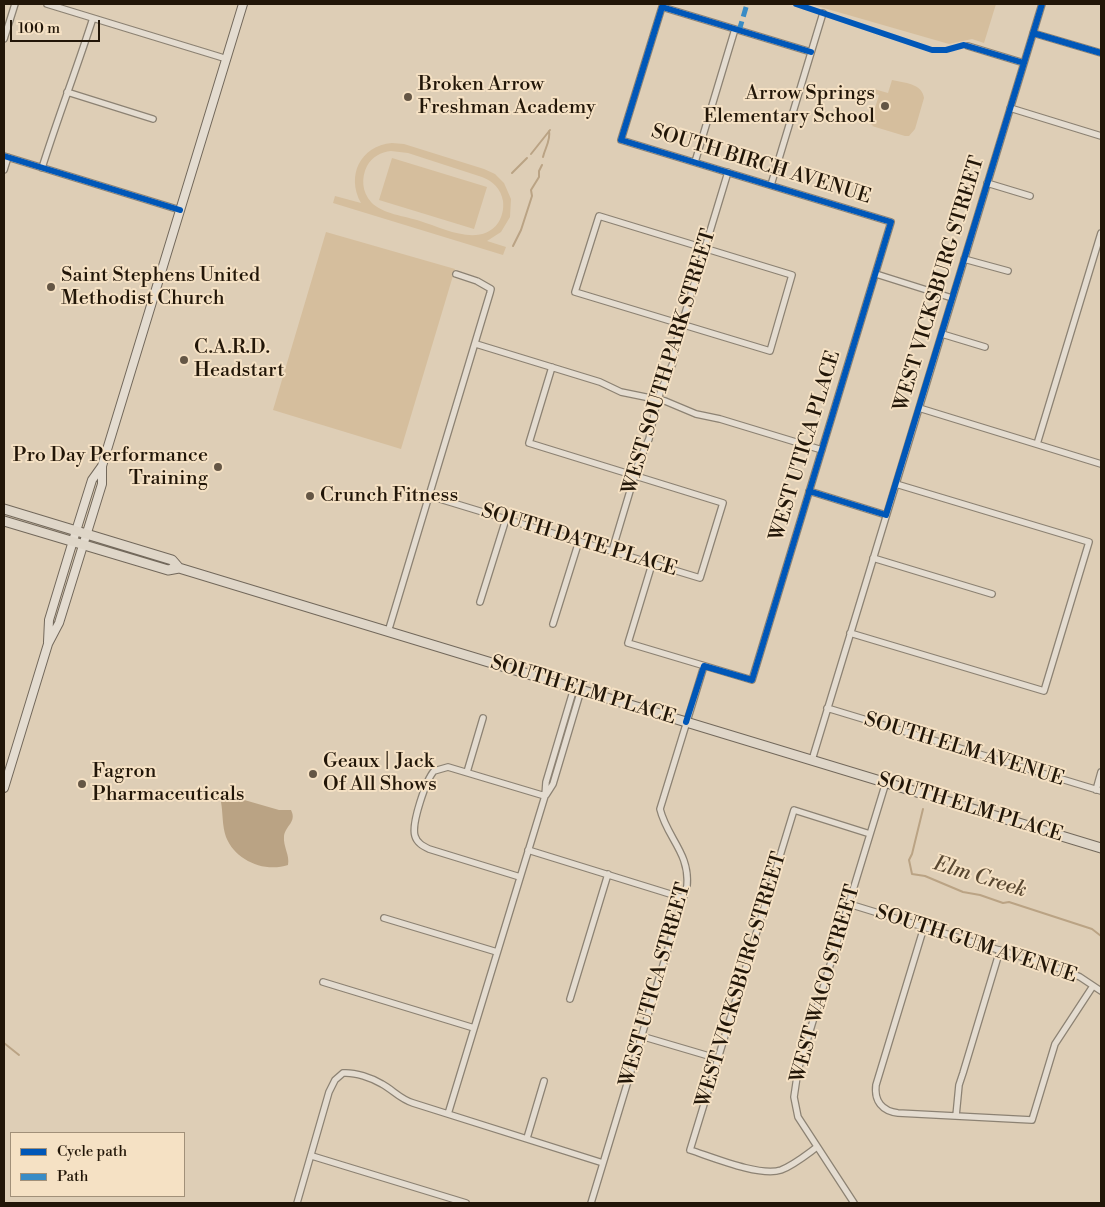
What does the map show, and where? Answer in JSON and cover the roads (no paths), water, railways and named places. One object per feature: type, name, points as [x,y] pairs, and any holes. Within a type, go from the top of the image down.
[{"type":"main road","points":[[4,788],[48,644],[60,623],[102,484],[102,466],[243,4]]},
{"type":"main road","points":[[48,644],[49,620],[76,531],[92,480],[102,466]]},
{"type":"main road","name":"SOUTH ELM PLACE","points":[[4,509],[172,560],[179,568]]},
{"type":"main road","name":"SOUTH ELM PLACE","points":[[4,521],[168,570],[179,568],[1101,848]]},
{"type":"street","points":[[4,39],[15,4]]},
{"type":"street","points":[[47,4],[226,59]]},
{"type":"street","name":"WEST VICKSBURG STREET","points":[[812,760],[1042,4]]},
{"type":"street","name":"SOUTH BIRCH AVENUE","points":[[735,29],[662,7],[621,140],[892,222]]},
{"type":"street","points":[[771,186],[823,12]]},
{"type":"street","points":[[42,168],[56,122],[93,18]]},
{"type":"street","points":[[695,162],[735,29],[811,52]]},
{"type":"street","points":[[1033,33],[1101,53]]},
{"type":"street","points":[[968,46],[1024,63]]},
{"type":"street","points":[[68,92],[154,119]]},
{"type":"street","points":[[1010,108],[1101,136]]},
{"type":"street","points":[[4,170],[6,157],[180,210]]},
{"type":"street","name":"WEST SOUTH PARK STREET","points":[[612,551],[639,461],[649,439],[658,400],[673,363],[682,324],[728,172]]},
{"type":"street","points":[[987,184],[1030,196]]},
{"type":"street","points":[[599,216],[705,248],[792,274],[770,350],[575,292],[599,216]]},
{"type":"street","name":"WEST UTICA PLACE","points":[[704,666],[752,680],[892,222]]},
{"type":"street","points":[[1037,444],[1101,233]]},
{"type":"street","points":[[964,259],[1008,272]]},
{"type":"street","points":[[388,632],[488,306],[490,288],[477,281],[456,274]]},
{"type":"street","points":[[876,274],[952,298]]},
{"type":"street","points":[[942,334],[985,347]]},
{"type":"street","points":[[476,344],[600,382],[621,392],[658,400],[696,414],[720,419],[822,450]]},
{"type":"street","points":[[552,368],[529,443],[635,476]]},
{"type":"street","points":[[918,408],[1101,464]]},
{"type":"street","name":"SOUTH DATE PLACE","points":[[430,496],[700,578],[723,502],[635,476]]},
{"type":"street","points":[[850,633],[1044,692],[1089,542],[896,484]]},
{"type":"street","points":[[809,491],[886,515]]},
{"type":"street","points":[[480,602],[506,519]]},
{"type":"street","points":[[553,624],[579,541]]},
{"type":"street","points":[[873,558],[992,594]]},
{"type":"street","points":[[652,564],[628,643],[704,666]]},
{"type":"street","name":"WEST UTICA STREET","points":[[591,1203],[684,898],[688,878],[686,864],[682,852],[660,809],[704,666]]},
{"type":"street","points":[[448,1114],[545,796],[546,782],[578,689]]},
{"type":"street","name":"SOUTH ELM AVENUE","points":[[828,708],[1099,790]]},
{"type":"street","points":[[466,772],[483,718]]},
{"type":"street","points":[[520,877],[429,849],[419,842],[415,835],[414,827],[427,782],[434,771],[448,767],[545,796]]},
{"type":"street","points":[[1099,790],[1101,772]]},
{"type":"street","name":"WEST WACO STREET","points":[[854,1203],[798,1117],[794,1088],[886,782]]},
{"type":"street","name":"WEST VICKSBURG STREET","points":[[817,1147],[788,1166],[772,1172],[757,1171],[690,1150],[794,810],[870,834]]},
{"type":"street","points":[[528,850],[684,898]]},
{"type":"street","points":[[570,999],[608,874]]},
{"type":"street","name":"SOUTH GUM AVENUE","points":[[849,904],[1064,970],[1080,977],[1101,991]]},
{"type":"street","points":[[384,918],[497,952]]},
{"type":"street","points":[[924,927],[876,1085],[878,1102],[893,1112],[1032,1120],[1055,1044],[1093,986]]},
{"type":"street","points":[[956,1116],[961,1079],[1000,950]]},
{"type":"street","points":[[323,982],[474,1028]]},
{"type":"street","points":[[641,1036],[719,1058]]},
{"type":"street","points":[[297,1203],[330,1092],[335,1080],[343,1073],[351,1073],[374,1080],[401,1098],[603,1163]]},
{"type":"street","points":[[527,1138],[544,1081]]},
{"type":"street","points":[[312,1156],[466,1203]]},
{"type":"waterway","points":[[531,154],[550,130]]},
{"type":"waterway","points":[[543,157],[549,141],[549,131]]},
{"type":"waterway","points":[[512,173],[527,158]]},
{"type":"waterway","points":[[513,246],[521,230],[532,196],[531,190],[539,177],[542,165]]},
{"type":"waterway","name":"Elm Creek","points":[[923,809],[909,860],[912,874],[925,876],[963,892],[980,895],[1003,903],[1009,902],[1092,929],[1101,936]]},
{"type":"waterway","points":[[4,1043],[19,1055]]},
{"type":"place","name":"Broken Arrow Freshman Academy","points":[[408,97]]},
{"type":"place","name":"Arrow Springs Elementary School","points":[[885,106]]},
{"type":"place","name":"Saint Stephens United Methodist Church","points":[[51,287]]},
{"type":"place","name":"C.A.R.D. Headstart","points":[[184,360]]},
{"type":"place","name":"Pro Day Performance Training","points":[[218,467]]},
{"type":"place","name":"Crunch Fitness","points":[[310,496]]},
{"type":"place","name":"Geaux | Jack Of All Shows","points":[[313,774]]},
{"type":"place","name":"Fagron Pharmaceuticals","points":[[82,784]]}]
